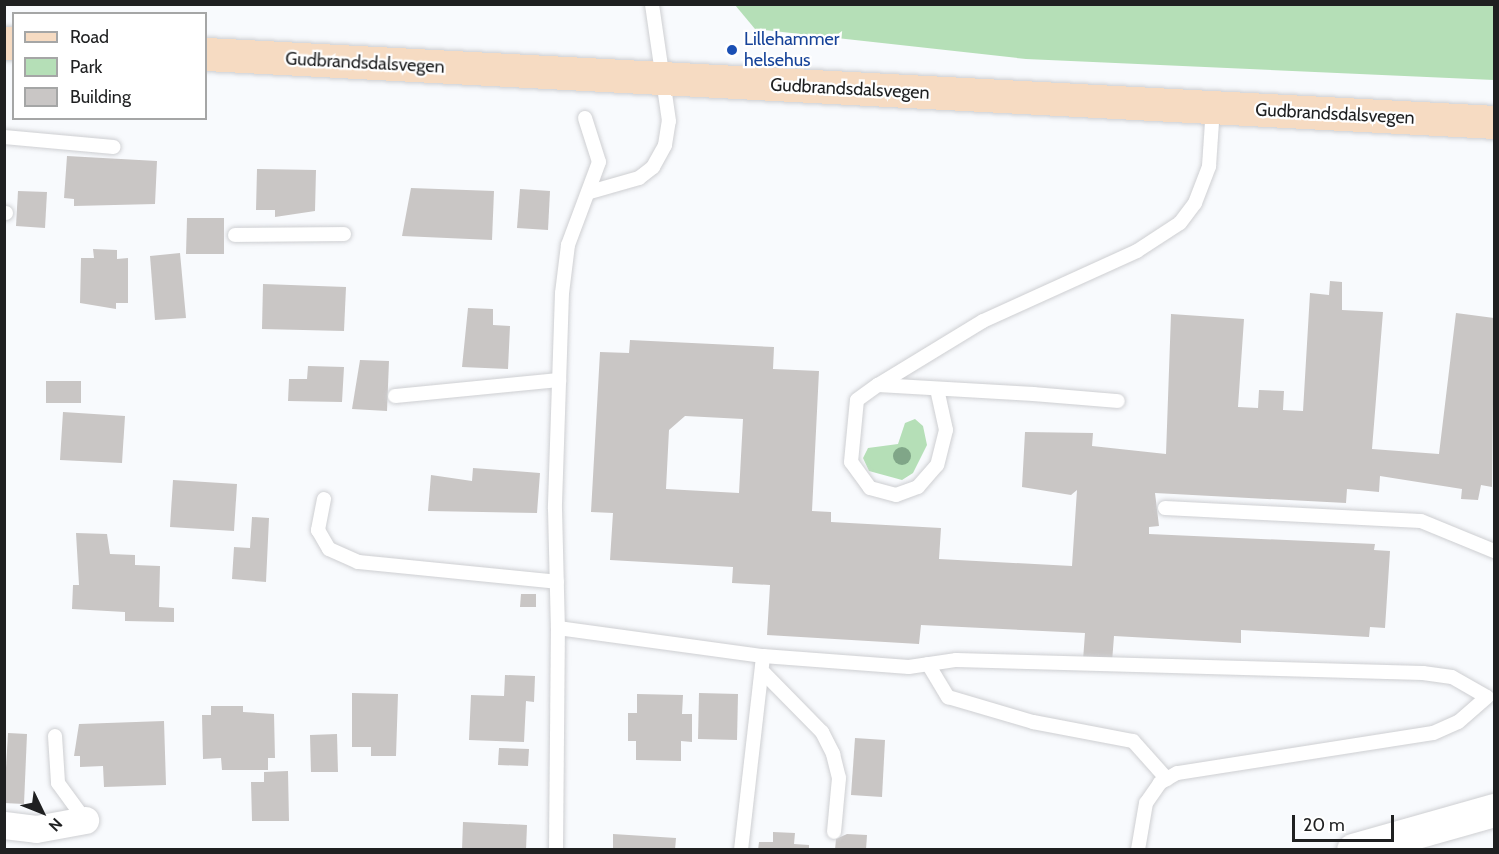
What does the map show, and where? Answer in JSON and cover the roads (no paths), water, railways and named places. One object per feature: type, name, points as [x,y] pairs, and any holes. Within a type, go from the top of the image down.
[{"type":"main road","name":"Gudbrandsdalsvegen","points":[[207,54],[1494,123]]},
{"type":"street","points":[[1353,849],[1494,810]]},
{"type":"street","points":[[4,825],[36,829],[86,820]]},
{"type":"lane","points":[[590,192],[639,178],[653,167],[669,121],[665,80],[652,4]]},
{"type":"lane","points":[[937,389],[946,430],[937,465],[918,487],[897,495],[870,488],[851,462],[857,400],[983,321],[1137,251],[1180,223],[1195,203],[1209,166],[1213,107]]},
{"type":"lane","points":[[556,849],[559,380],[568,245],[590,192],[599,162],[585,118]]},
{"type":"lane","points":[[4,137],[114,147]]},
{"type":"lane","points":[[235,235],[344,234]]},
{"type":"lane","points":[[395,396],[559,380]]},
{"type":"lane","points":[[878,385],[1118,401]]},
{"type":"lane","points":[[324,499],[318,530],[329,549],[358,562],[557,582]]},
{"type":"lane","points":[[1165,508],[1421,521],[1494,551]]},
{"type":"lane","points":[[558,628],[763,656],[928,664],[956,660],[1111,668],[1390,671],[1452,677],[1491,696],[1458,722],[1433,733],[1206,765],[1167,779],[1146,803],[1138,849]]},
{"type":"lane","points":[[741,849],[763,656]]},
{"type":"lane","points":[[928,664],[948,697],[1033,722],[1133,741],[1167,779]]},
{"type":"lane","points":[[762,671],[822,732],[833,754],[839,778],[834,832]]},
{"type":"lane","points":[[56,736],[58,783],[86,820]]},
{"type":"place","name":"Lillehammer helsehus","points":[[732,50]]}]
